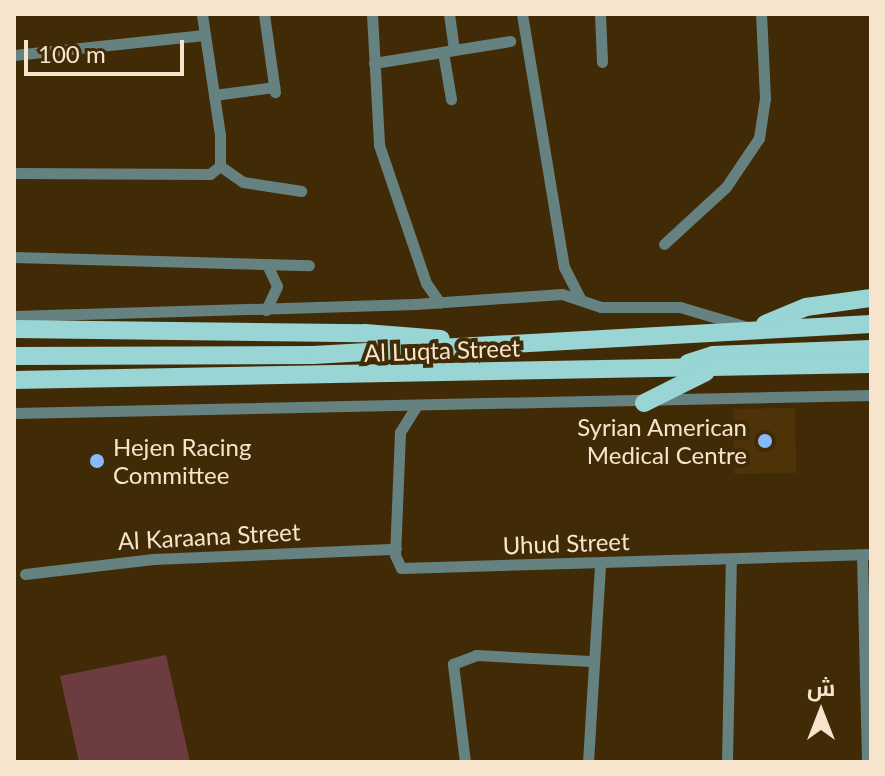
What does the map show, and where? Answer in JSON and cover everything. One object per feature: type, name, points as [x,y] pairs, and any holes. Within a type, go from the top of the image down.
[{"type":"main road","points":[[756,329],[806,307],[871,298]]},
{"type":"main road","points":[[19,317],[70,330],[376,333],[480,344]]},
{"type":"main road","name":"Al Luqta Street","points":[[14,356],[256,357],[871,324]]},
{"type":"main road","points":[[666,369],[713,355],[871,349]]},
{"type":"main road","name":"Al Luqta Street","points":[[19,382],[871,364]]},
{"type":"main road","points":[[644,403],[711,369]]},
{"type":"street","points":[[202,14],[220,166]]},
{"type":"street","points":[[214,95],[275,90],[264,14]]},
{"type":"street","points":[[372,14],[379,145],[424,277],[440,303]]},
{"type":"street","points":[[449,14],[451,99]]},
{"type":"street","points":[[522,14],[564,267],[583,302]]},
{"type":"street","points":[[600,14],[602,62]]},
{"type":"street","points":[[664,244],[726,187],[759,138],[765,98],[761,14]]},
{"type":"street","points":[[14,55],[204,35]]},
{"type":"street","points":[[374,63],[510,41]]},
{"type":"street","points":[[14,173],[196,178],[210,174],[220,166]]},
{"type":"street","points":[[220,166],[243,182],[301,191]]},
{"type":"street","points":[[14,257],[309,265]]},
{"type":"street","points":[[267,265],[292,309]]},
{"type":"street","points":[[266,310],[287,266]]},
{"type":"street","points":[[546,295],[558,287],[564,267]]},
{"type":"street","points":[[415,304],[424,277]]},
{"type":"street","name":"Al Luqta Street","points":[[19,317],[292,309],[570,295],[583,302],[608,308],[680,307],[756,329]]},
{"type":"street","points":[[14,413],[644,403],[871,395]]},
{"type":"street","points":[[380,405],[400,432]]},
{"type":"street","points":[[396,549],[400,432],[417,405]]},
{"type":"street","name":"Uhud Street","points":[[396,549],[398,564],[408,570],[866,555]]},
{"type":"street","name":"Al Karaana Street","points":[[25,574],[153,559],[396,549]]},
{"type":"street","points":[[866,555],[867,762]]},
{"type":"street","points":[[727,762],[731,560]]},
{"type":"street","points":[[588,762],[591,661],[600,565]]},
{"type":"street","points":[[465,762],[451,683],[453,664],[476,655],[591,661]]},
{"type":"shaded area","name":"Syrian American Medical Centre","points":[[795,408],[796,473],[734,474],[733,409]]},
{"type":"shaded area","points":[[166,655],[190,762],[79,762],[60,676]]},
{"type":"place","name":"Syrian American Medical Centre","points":[[765,441]]},
{"type":"place","name":"Hejen Racing Committee","points":[[97,461]]}]
